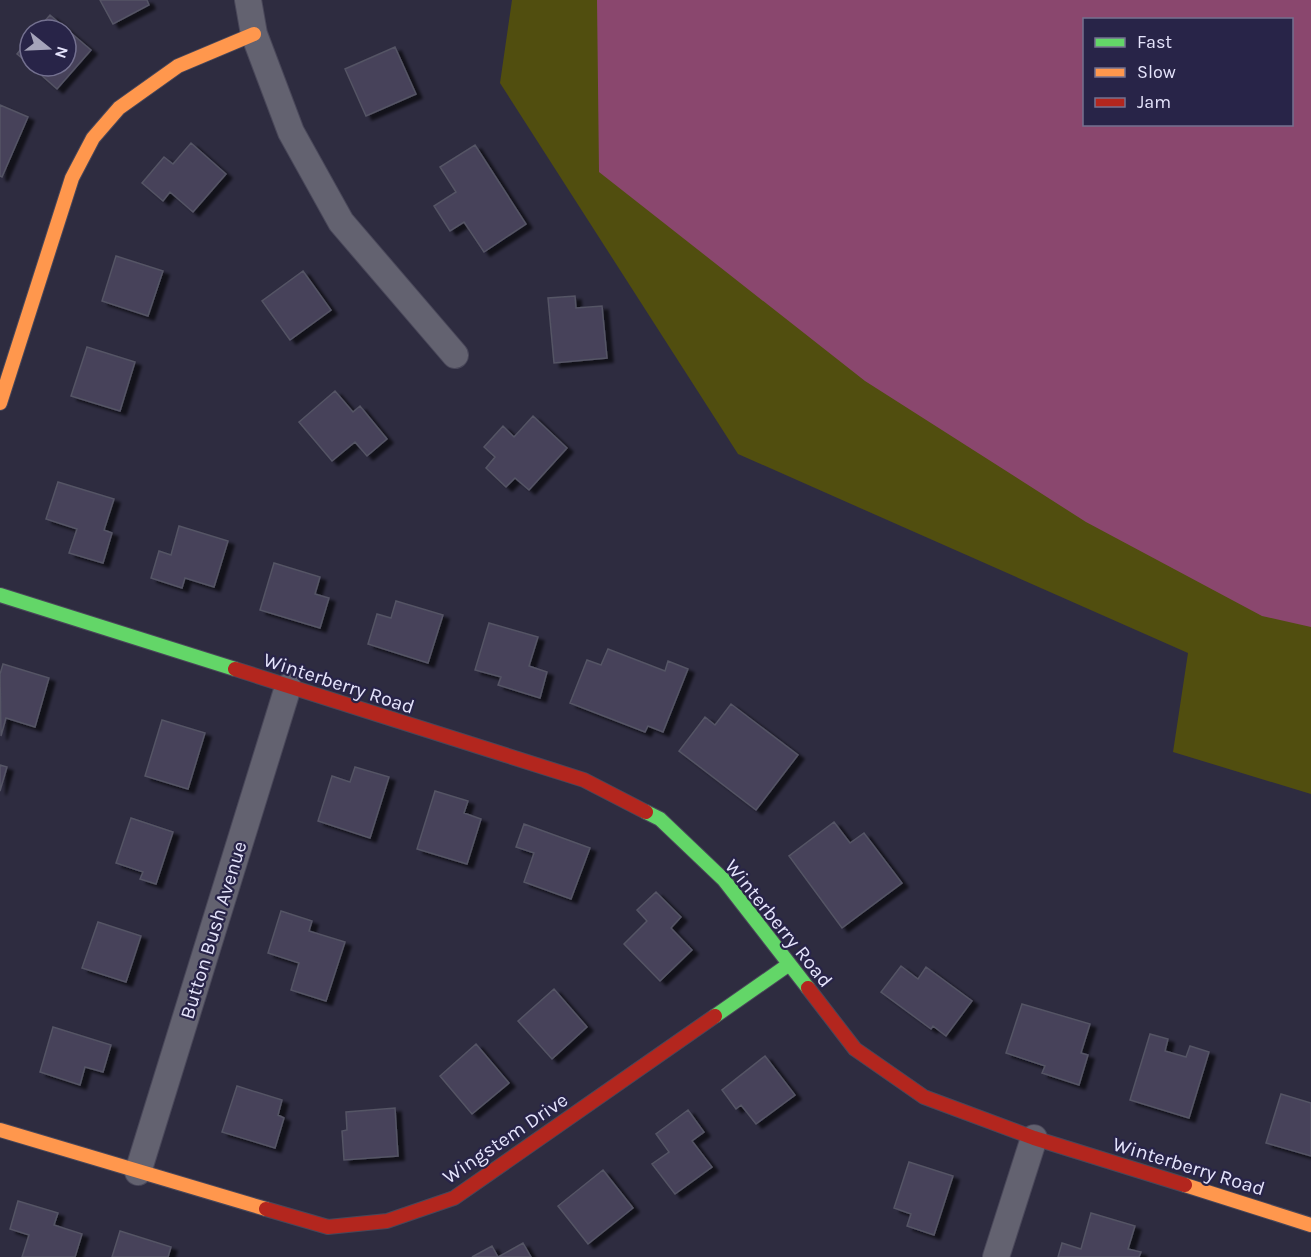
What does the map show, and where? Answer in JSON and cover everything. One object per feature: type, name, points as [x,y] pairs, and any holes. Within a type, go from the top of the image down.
[{"type":"street","points":[[248,0],[254,34],[291,132],[341,222],[454,355]]},
{"type":"street","points":[[0,403],[72,178],[93,138],[119,108],[178,66],[254,34]]},
{"type":"street","name":"Winterberry Road","points":[[0,595],[584,780],[660,819],[724,880],[855,1049],[924,1097],[1034,1138],[1311,1225]]},
{"type":"street","name":"Button Bush Avenue","points":[[138,1172],[288,687]]},
{"type":"street","name":"Wingstem Drive","points":[[0,1130],[328,1227],[387,1221],[454,1198],[788,965]]},
{"type":"street","points":[[996,1257],[1034,1138]]},
{"type":"shaded area","points":[[512,0],[1311,0],[1311,794],[1173,752],[1188,653],[738,454],[500,83]]},
{"type":"shaded area","points":[[597,0],[1311,0],[1311,627],[1262,616],[1086,522],[865,381],[599,172]]},
{"type":"building","points":[[100,0],[147,0],[149,5],[113,24]]},
{"type":"building","points":[[78,39],[91,50],[78,65]]},
{"type":"building","points":[[395,47],[416,94],[366,116],[345,69]]},
{"type":"building","points":[[45,78],[67,78],[57,89]]},
{"type":"building","points":[[0,105],[28,117],[2,177],[0,176]]},
{"type":"building","points":[[191,143],[226,174],[193,212],[170,192],[163,201],[142,183],[164,157],[173,164]]},
{"type":"building","points":[[475,145],[526,224],[484,252],[464,222],[450,231],[434,206],[456,192],[440,167]]},
{"type":"building","points":[[116,256],[163,271],[148,316],[102,301]]},
{"type":"building","points":[[303,271],[331,310],[290,340],[262,301]]},
{"type":"building","points":[[575,296],[576,308],[602,306],[607,358],[554,363],[548,298]]},
{"type":"building","points":[[87,347],[135,362],[120,411],[71,396]]},
{"type":"building","points":[[335,391],[353,412],[360,406],[387,439],[367,456],[355,442],[332,461],[299,422]]},
{"type":"building","points":[[533,416],[567,448],[529,490],[515,478],[506,487],[486,468],[495,457],[484,447],[503,426],[514,437]]},
{"type":"building","points":[[58,482],[114,499],[104,530],[112,533],[103,563],[69,553],[77,529],[46,519]]},
{"type":"building","points":[[179,526],[228,541],[214,587],[185,578],[182,588],[151,578],[159,551],[171,555]]},
{"type":"building","points":[[274,563],[320,577],[315,594],[329,598],[320,628],[260,610]]},
{"type":"building","points":[[396,601],[443,615],[428,663],[368,644],[377,614],[391,618]]},
{"type":"building","points":[[489,623],[538,637],[529,666],[547,672],[540,698],[498,685],[501,677],[475,670]]},
{"type":"building","points":[[608,649],[665,671],[668,661],[688,669],[663,732],[648,726],[645,732],[570,703],[587,660],[601,665]]},
{"type":"building","points":[[3,664],[49,678],[35,727],[6,718],[1,736],[0,674]]},
{"type":"building","points":[[731,704],[798,755],[756,810],[679,751],[705,717],[715,725]]},
{"type":"building","points":[[162,720],[205,733],[188,789],[145,776]]},
{"type":"building","points":[[0,765],[7,767],[0,791]]},
{"type":"building","points":[[355,767],[389,777],[370,838],[318,821],[332,776],[350,782]]},
{"type":"building","points":[[435,791],[468,801],[464,813],[481,819],[467,864],[417,849]]},
{"type":"building","points":[[131,818],[173,832],[156,884],[140,879],[143,872],[116,863]]},
{"type":"building","points":[[834,822],[850,843],[864,833],[902,883],[842,928],[789,856]]},
{"type":"building","points":[[524,824],[590,848],[571,899],[524,882],[534,853],[516,847]]},
{"type":"building","points":[[656,892],[681,917],[671,928],[692,950],[660,981],[624,944],[647,921],[637,910]]},
{"type":"building","points":[[281,911],[312,921],[309,931],[345,942],[326,1001],[291,990],[299,963],[268,953]]},
{"type":"building","points":[[98,922],[141,936],[126,982],[82,968]]},
{"type":"building","points":[[901,966],[918,979],[926,967],[972,1001],[946,1036],[933,1026],[931,1029],[881,992]]},
{"type":"building","points":[[554,989],[587,1027],[552,1059],[518,1021]]},
{"type":"building","points":[[1022,1004],[1090,1024],[1081,1053],[1088,1055],[1079,1085],[1042,1073],[1045,1066],[1006,1053]]},
{"type":"building","points":[[53,1027],[111,1045],[103,1072],[85,1067],[80,1085],[40,1072]]},
{"type":"building","points":[[1150,1034],[1168,1039],[1165,1051],[1186,1057],[1190,1046],[1209,1052],[1189,1118],[1130,1100]]},
{"type":"building","points":[[476,1044],[509,1083],[472,1114],[440,1076]]},
{"type":"building","points":[[765,1056],[795,1095],[756,1124],[741,1105],[736,1109],[722,1090]]},
{"type":"building","points":[[237,1086],[282,1100],[278,1115],[284,1118],[275,1148],[222,1132]]},
{"type":"building","points":[[1281,1094],[1311,1103],[1311,1156],[1266,1143]]},
{"type":"building","points":[[395,1108],[398,1156],[344,1160],[342,1131],[347,1130],[346,1112]]},
{"type":"building","points":[[688,1110],[704,1132],[692,1141],[712,1167],[675,1194],[652,1164],[669,1152],[656,1134]]},
{"type":"building","points":[[909,1162],[953,1176],[934,1235],[907,1226],[911,1214],[894,1208]]},
{"type":"building","points":[[603,1170],[633,1208],[588,1244],[558,1206]]},
{"type":"building","points":[[18,1201],[58,1213],[54,1225],[82,1234],[75,1257],[22,1257],[29,1235],[10,1229]]},
{"type":"building","points":[[1091,1213],[1135,1226],[1128,1249],[1141,1252],[1139,1257],[1058,1257],[1062,1243],[1081,1249]]},
{"type":"building","points":[[120,1231],[171,1247],[168,1257],[112,1257]]},
{"type":"building","points":[[523,1243],[531,1257],[498,1257]]},
{"type":"building","points":[[492,1246],[498,1257],[472,1257]]},
{"type":"traffic: fast","points":[[0,595],[235,669]]},
{"type":"traffic: fast","points":[[646,812],[660,819],[724,880],[808,988]]},
{"type":"traffic: fast","points":[[715,1016],[788,965]]},
{"type":"traffic: slow","points":[[0,403],[72,178],[93,138],[119,108],[178,66],[254,34]]},
{"type":"traffic: slow","points":[[0,1130],[266,1209]]},
{"type":"traffic: slow","points":[[1185,1185],[1311,1225]]},
{"type":"traffic: jam","points":[[235,669],[584,780],[646,812]]},
{"type":"traffic: jam","points":[[808,988],[855,1049],[924,1097],[1034,1138],[1185,1185]]},
{"type":"traffic: jam","points":[[266,1209],[328,1227],[387,1221],[454,1198],[715,1016]]}]
